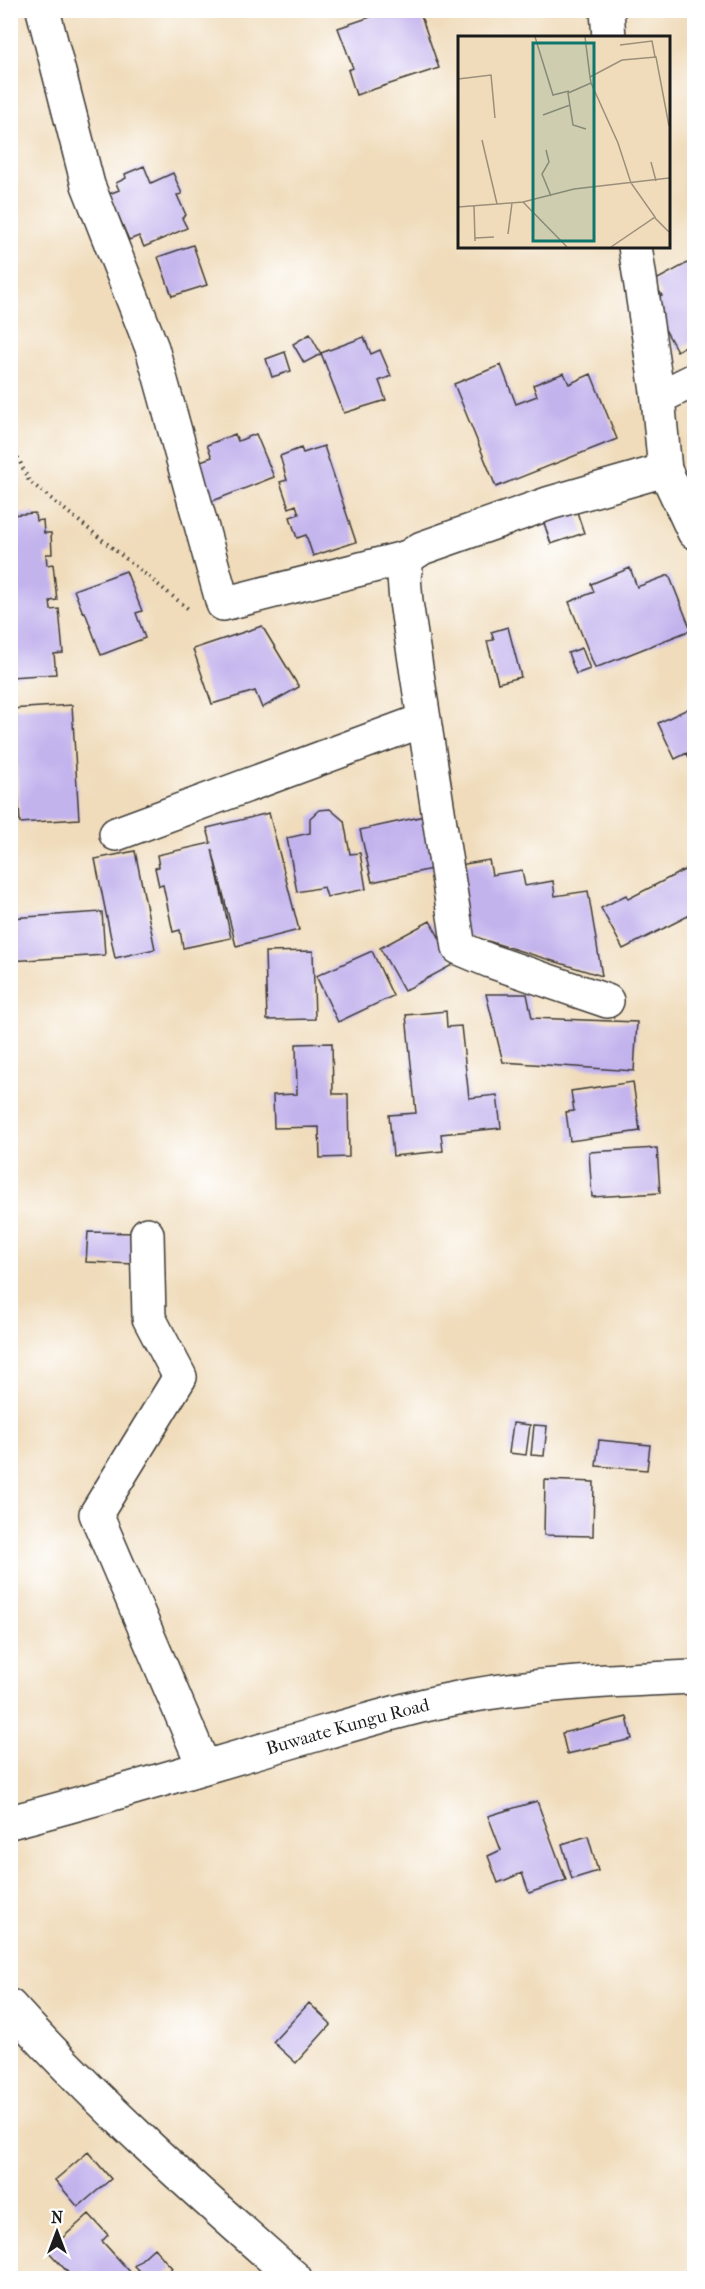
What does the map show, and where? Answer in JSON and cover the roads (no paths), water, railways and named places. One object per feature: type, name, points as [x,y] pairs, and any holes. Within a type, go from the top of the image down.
[{"type":"street","points":[[43,10],[88,185],[152,348],[223,604],[408,557],[422,548],[550,503],[666,470]]},
{"type":"street","points":[[607,10],[609,36]]},
{"type":"street","points":[[635,248],[658,398],[666,470],[694,532]]},
{"type":"street","points":[[658,398],[694,380]]},
{"type":"street","points":[[408,557],[404,576],[406,602],[459,948],[607,1001]]},
{"type":"street","points":[[117,834],[424,720]]},
{"type":"street","points":[[147,1234],[149,1318],[180,1377],[96,1514],[204,1767]]},
{"type":"street","name":"Buwaate Kungu Road","points":[[10,1822],[394,1713],[468,1696],[571,1682],[694,1677]]},
{"type":"street","points":[[10,2006],[49,2049],[118,2116],[295,2278]]}]
